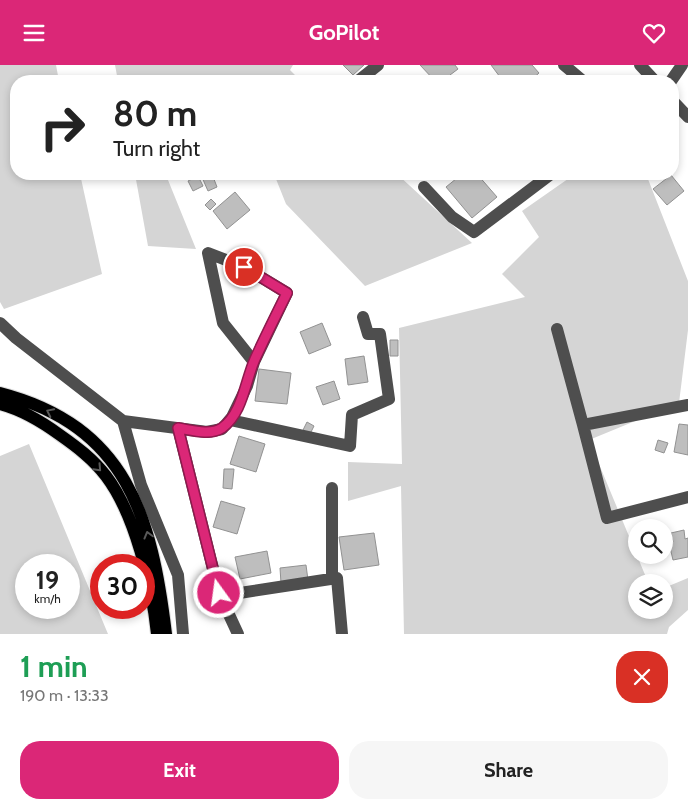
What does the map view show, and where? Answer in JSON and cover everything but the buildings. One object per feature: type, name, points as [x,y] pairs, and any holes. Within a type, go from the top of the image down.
[{"type":"main road","points":[[0,393],[21,398],[64,419],[95,443],[109,457],[125,479],[148,531],[162,594],[166,634]]},
{"type":"main road","points":[[0,404],[36,417],[85,453],[106,476],[126,510],[136,536],[157,634]]},
{"type":"street","points":[[366,75],[378,65]]},
{"type":"street","points":[[564,65],[576,75]]},
{"type":"street","points":[[640,65],[649,75]]},
{"type":"street","points":[[679,107],[688,117]]},
{"type":"street","points":[[424,187],[452,217],[474,232],[543,180]]},
{"type":"street","points":[[0,323],[16,339],[122,421],[207,432],[222,429],[230,420],[247,386],[254,361],[287,293],[244,267],[208,253],[223,323],[254,361]]},
{"type":"street","points":[[230,420],[350,446],[352,415],[389,399],[380,334],[368,334],[363,317]]},
{"type":"street","points":[[557,329],[608,518],[688,497]]},
{"type":"street","points":[[583,425],[688,405]]},
{"type":"street","points":[[122,421],[141,485],[178,575],[183,634]]},
{"type":"street","points":[[178,428],[220,596],[238,634]]},
{"type":"street","points":[[332,488],[332,579]]},
{"type":"street","points":[[220,596],[337,578],[342,634]]},
{"type":"shaded area","points":[[0,65],[56,65],[58,75],[10,75],[10,180],[81,180],[102,274],[4,309],[0,302]]},
{"type":"shaded area","points":[[115,65],[293,65],[290,70],[295,75],[117,75]]},
{"type":"shaded area","points":[[136,180],[168,180],[196,249],[148,246]]},
{"type":"shaded area","points":[[276,180],[404,180],[472,243],[365,286],[286,204]]},
{"type":"shaded area","points":[[566,180],[648,180],[688,281],[688,330],[679,403],[589,440],[628,534],[628,564],[641,564],[645,574],[628,574],[628,619],[673,619],[673,584],[688,578],[688,610],[669,627],[667,634],[404,634],[401,486],[348,501],[348,462],[402,464],[399,328],[525,297],[502,274],[539,237],[522,211]]},
{"type":"shaded area","points":[[29,444],[75,554],[15,554],[15,619],[80,619],[80,567],[90,591],[90,619],[102,619],[108,634],[0,634],[0,456]]},
{"type":"route","points":[[219,593],[178,428],[207,432],[222,429],[232,417],[247,386],[254,361],[287,293],[244,267]]}]
